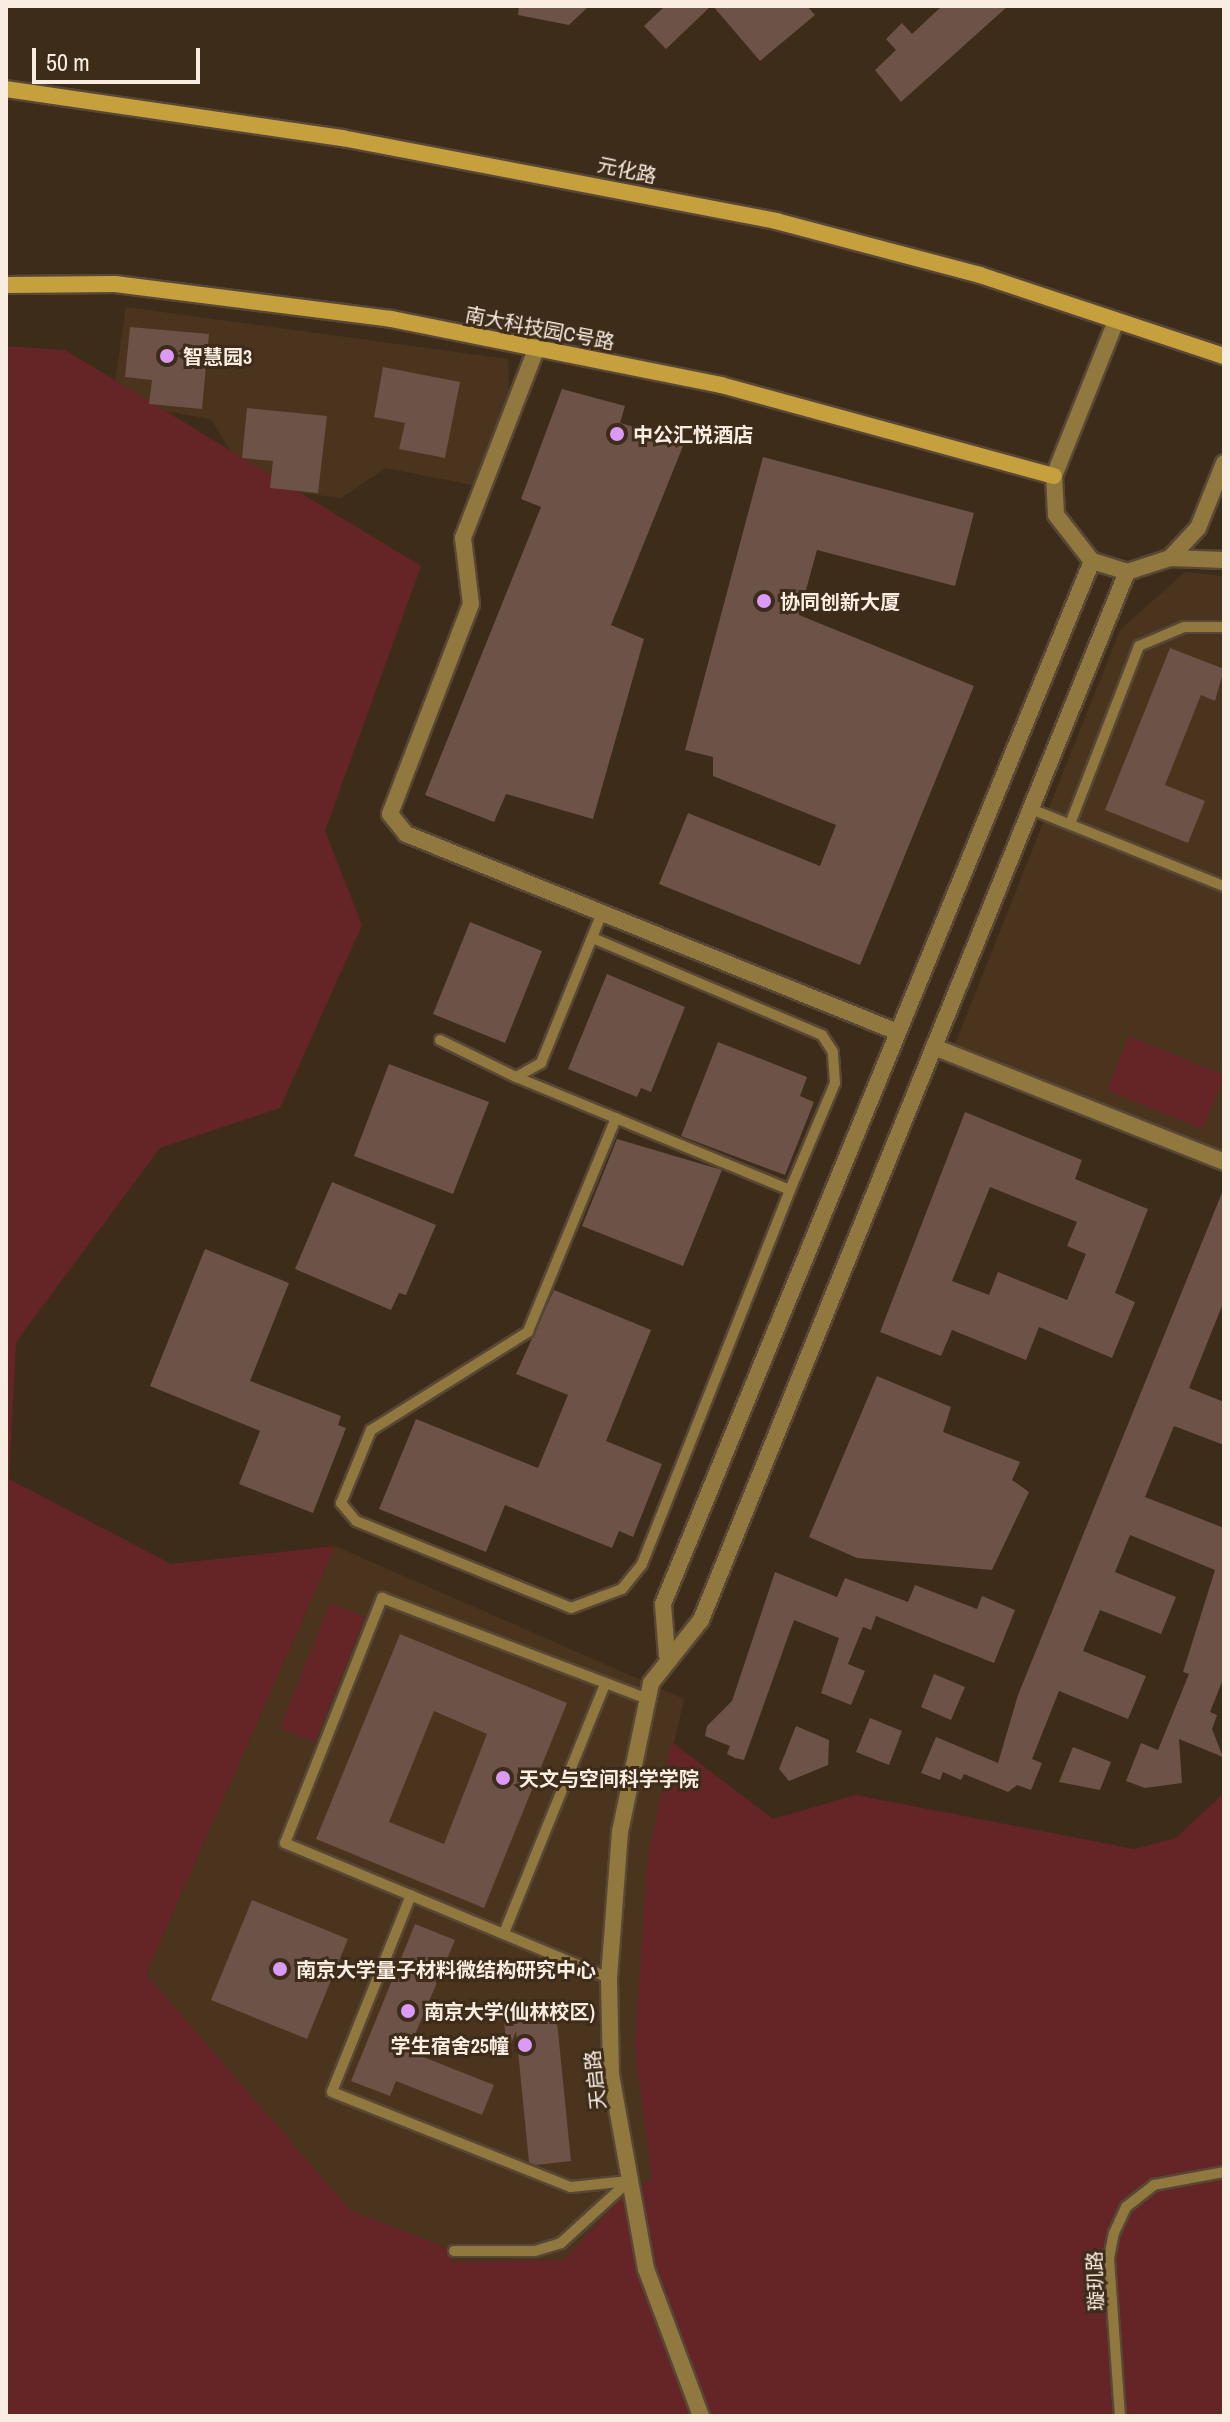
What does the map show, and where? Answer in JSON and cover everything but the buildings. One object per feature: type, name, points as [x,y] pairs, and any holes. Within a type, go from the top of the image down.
[{"type":"street","name":"元化路","points":[[6,89],[342,138],[776,221],[1224,356]]},
{"type":"street","name":"南大科技园C号路","points":[[6,285],[115,284],[391,319],[721,385],[1054,476]]},
{"type":"street","points":[[1116,321],[1054,476],[1056,515],[1092,561],[1127,572],[1170,558],[1224,560]]},
{"type":"street","points":[[537,347],[463,538],[471,604],[390,814],[406,834],[895,1031]]},
{"type":"street","points":[[1170,558],[1198,528],[1224,463]]},
{"type":"street","points":[[667,1656],[663,1604],[895,1031],[1092,561]]},
{"type":"street","name":"天启路","points":[[701,2416],[646,2269],[611,2074],[609,1978],[620,1832],[649,1691],[667,1656],[701,1620],[1127,572]]},
{"type":"street","points":[[934,1047],[1223,1159]]},
{"type":"lane","points":[[1070,824],[1139,646],[1184,627],[1224,627]]},
{"type":"lane","points":[[1031,809],[1224,886]]},
{"type":"lane","points":[[516,1077],[541,1063],[602,913]]},
{"type":"lane","points":[[592,938],[805,1023],[828,1043],[835,1083],[642,1564],[622,1589],[571,1608],[356,1521],[341,1503],[371,1430],[528,1332],[616,1118]]},
{"type":"lane","points":[[440,1040],[516,1077],[790,1190]]},
{"type":"lane","points":[[609,1978],[285,1843],[382,1598],[604,1687],[649,1691]]},
{"type":"lane","points":[[504,1933],[604,1687]]},
{"type":"lane","points":[[411,1895],[332,2092],[571,2187],[629,2181]]},
{"type":"lane","name":"璇玑路","points":[[1120,2416],[1109,2258],[1114,2233],[1126,2207],[1154,2185],[1224,2172]]},
{"type":"lane","points":[[454,2251],[535,2251],[561,2243],[629,2181]]},
{"type":"shaded area","points":[[126,307],[508,359],[509,393],[472,485],[385,468],[341,498],[270,489],[236,460],[211,419],[112,402]]},
{"type":"shaded area","points":[[6,346],[65,350],[421,566],[325,831],[362,925],[280,1108],[160,1148],[16,1342],[9,1479],[171,1564],[335,1546],[146,1974],[350,2210],[454,2251],[451,2262],[564,2260],[617,2202],[652,2178],[635,2049],[647,1863],[672,1742],[773,1819],[856,1795],[1134,1849],[1176,1838],[1224,1793],[1224,2416],[6,2416]]},
{"type":"shaded area","points":[[1185,572],[1224,576],[1224,1153],[955,1044],[1120,630]]},
{"type":"shaded area","points":[[1129,1036],[1224,1075],[1203,1129],[1107,1090]]},
{"type":"shaded area","name":"南京大学(仙林校区)","points":[[335,1546],[684,1699],[649,1854],[653,2178],[565,2260],[450,2262],[429,2315],[146,1974]]},
{"type":"shaded area","points":[[330,1603],[365,1617],[315,1742],[280,1728]]},
{"type":"place","name":"智慧园3","points":[[167,356]]},
{"type":"place","name":"中公汇悦酒店","points":[[617,434]]},
{"type":"place","name":"协同创新大厦","points":[[764,601]]},
{"type":"place","name":"天文与空间科学学院","points":[[503,1778]]},
{"type":"place","name":"南京大学量子材料微结构研究中心","points":[[280,1969]]},
{"type":"place","name":"南京大学(仙林校区)","points":[[408,2011]]},
{"type":"place","name":"学生宿舍25幢","points":[[525,2045]]}]
